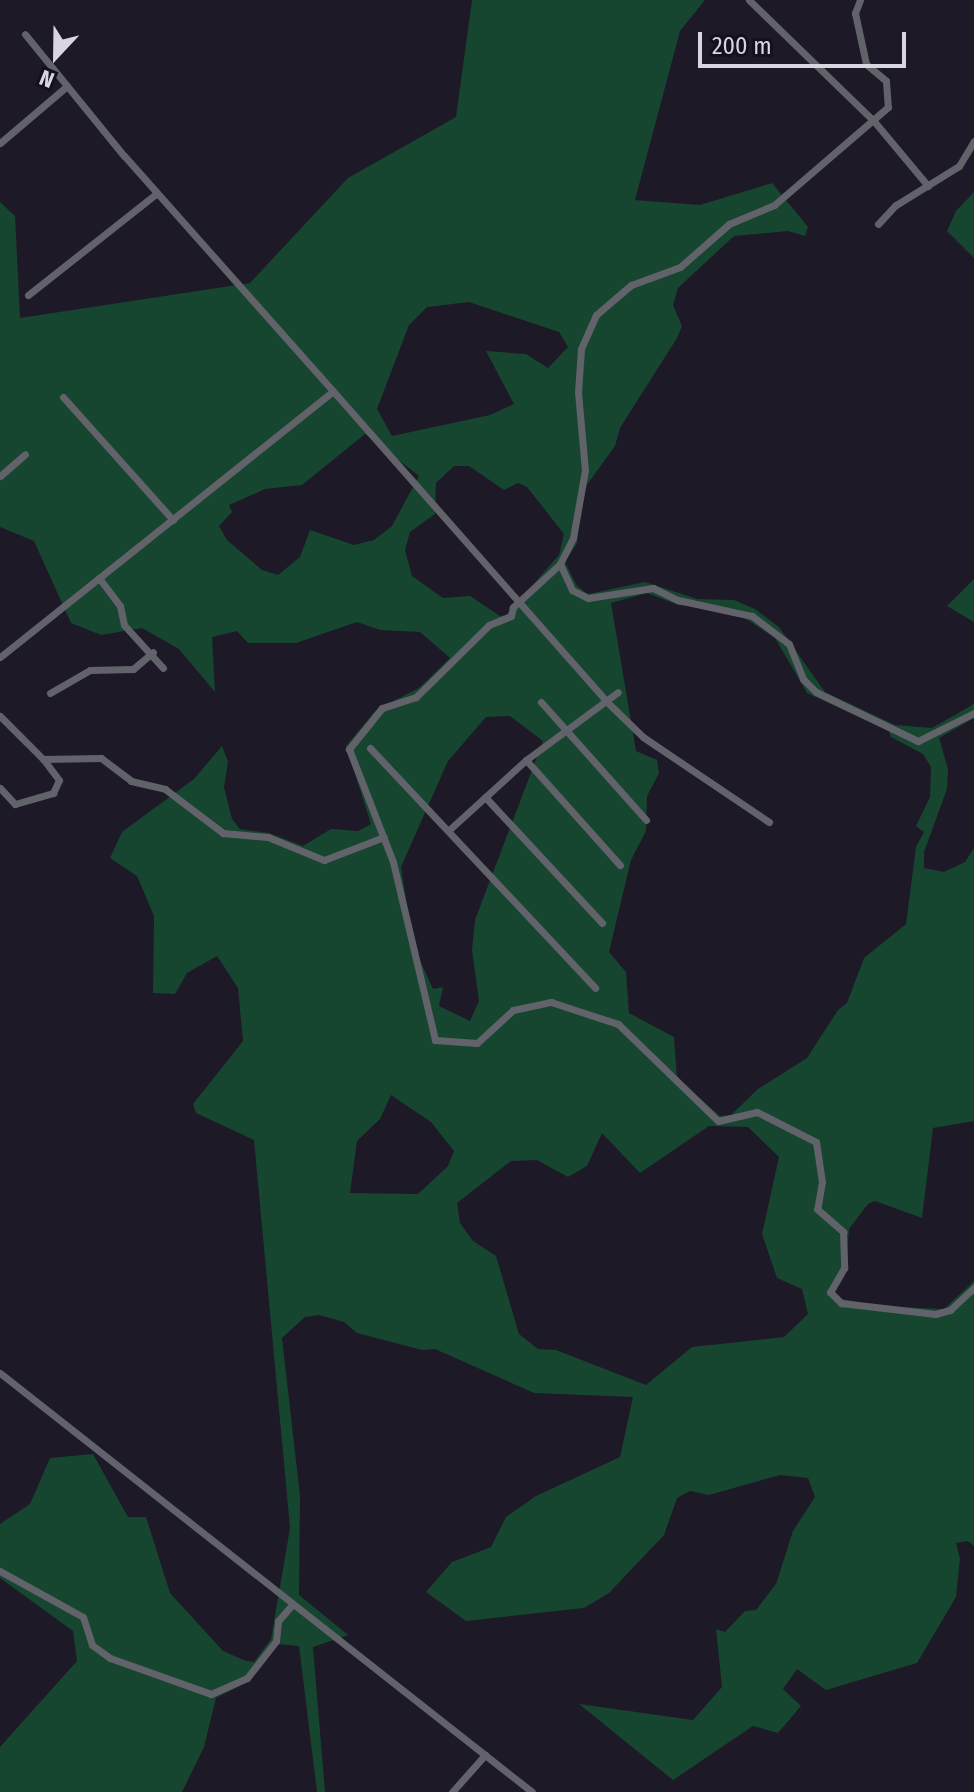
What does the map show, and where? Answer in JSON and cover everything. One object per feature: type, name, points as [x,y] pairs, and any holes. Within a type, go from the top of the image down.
[{"type":"street","points":[[749,0],[873,120],[928,186]]},
{"type":"street","points":[[860,0],[855,13],[866,64],[886,81],[888,107],[774,205],[729,224],[680,267],[631,285],[596,315],[581,349],[578,392],[585,470],[573,538],[560,564],[518,602],[511,616],[489,625],[416,697],[382,708],[349,749],[384,837],[435,1040],[477,1043],[513,1010],[551,1002],[618,1024],[718,1121],[757,1112],[816,1142],[822,1182],[817,1209],[843,1232],[844,1268],[830,1292],[841,1303],[935,1314],[950,1310],[974,1288]]},
{"type":"street","points":[[25,34],[157,193],[607,702],[643,737],[769,822]]},
{"type":"street","points":[[0,143],[67,86]]},
{"type":"street","points":[[878,224],[896,205],[959,166],[974,141]]},
{"type":"street","points":[[28,295],[157,193]]},
{"type":"street","points":[[0,657],[333,391]]},
{"type":"street","points":[[63,397],[173,520]]},
{"type":"street","points":[[0,476],[25,454]]},
{"type":"street","points":[[560,564],[572,590],[588,598],[653,588],[678,600],[752,616],[789,644],[803,679],[816,692],[918,741],[974,713]]},
{"type":"street","points":[[99,578],[120,606],[124,625],[153,652],[163,668]]},
{"type":"street","points":[[50,693],[90,670],[133,669],[153,652]]},
{"type":"street","points":[[449,830],[526,760],[618,692]]},
{"type":"street","points":[[541,702],[646,820]]},
{"type":"street","points":[[0,716],[43,759],[59,780],[53,793],[15,804],[0,788]]},
{"type":"street","points":[[370,748],[595,988]]},
{"type":"street","points":[[43,759],[85,755],[101,758],[131,781],[165,789],[223,833],[268,837],[324,860],[384,837]]},
{"type":"street","points":[[526,760],[620,865]]},
{"type":"street","points":[[485,797],[602,923]]},
{"type":"street","points":[[0,1373],[532,1792]]},
{"type":"street","points":[[0,1571],[83,1617],[92,1645],[110,1658],[211,1694],[247,1678],[276,1641],[278,1621],[292,1605]]},
{"type":"street","points":[[452,1792],[485,1755]]},
{"type":"green space","points":[[472,0],[705,0],[680,31],[635,200],[700,205],[772,183],[808,227],[805,236],[788,231],[734,236],[678,288],[673,305],[682,326],[620,428],[615,446],[581,493],[577,543],[565,562],[577,586],[588,594],[645,582],[697,599],[734,600],[755,609],[779,627],[825,692],[895,725],[932,728],[974,704],[974,718],[939,738],[948,769],[947,789],[924,852],[924,868],[944,872],[965,862],[974,848],[974,1121],[933,1128],[922,1218],[875,1201],[868,1204],[849,1229],[845,1275],[835,1292],[842,1299],[876,1306],[944,1309],[974,1281],[974,1546],[968,1541],[956,1543],[960,1559],[956,1597],[917,1663],[826,1690],[797,1669],[783,1689],[801,1706],[778,1733],[753,1726],[673,1780],[579,1704],[693,1720],[722,1687],[716,1629],[725,1632],[745,1611],[756,1610],[776,1584],[793,1531],[815,1497],[808,1478],[780,1475],[709,1495],[690,1491],[677,1498],[664,1535],[609,1593],[584,1608],[466,1621],[426,1592],[452,1562],[491,1547],[506,1517],[536,1496],[620,1457],[633,1397],[534,1393],[435,1349],[422,1350],[357,1333],[344,1322],[319,1315],[305,1317],[282,1338],[300,1496],[299,1595],[348,1635],[313,1647],[325,1792],[317,1792],[299,1646],[277,1644],[248,1682],[216,1698],[204,1747],[182,1792],[0,1792],[0,1747],[77,1661],[73,1631],[0,1578],[0,1524],[30,1504],[50,1458],[93,1454],[128,1517],[146,1517],[170,1593],[223,1651],[246,1661],[254,1662],[271,1639],[290,1528],[254,1140],[196,1113],[193,1104],[243,1041],[238,988],[217,956],[187,973],[175,994],[153,993],[154,916],[137,876],[110,858],[122,832],[194,779],[222,746],[228,762],[224,787],[232,819],[240,829],[269,833],[303,846],[331,829],[358,831],[371,824],[346,746],[376,710],[419,688],[450,658],[420,632],[380,630],[357,622],[296,643],[248,643],[237,631],[212,637],[215,692],[179,649],[142,628],[101,635],[71,623],[34,541],[0,527],[0,202],[15,216],[20,318],[250,283],[348,178],[456,117]],"holes":[[[469,302],[559,332],[568,347],[548,368],[526,354],[486,351],[514,404],[490,415],[392,436],[377,409],[409,325],[427,307]],[[365,434],[419,476],[392,526],[374,540],[354,545],[310,530],[300,557],[278,575],[262,570],[227,540],[219,526],[232,512],[229,505],[265,489],[302,485]],[[454,466],[469,466],[504,490],[518,483],[527,487],[564,534],[559,555],[506,615],[500,616],[470,596],[443,598],[412,576],[405,550],[410,532],[435,514],[436,483]],[[647,593],[678,605],[734,611],[775,638],[807,693],[889,731],[891,737],[923,754],[931,767],[930,797],[916,826],[924,832],[916,847],[906,924],[864,958],[847,1003],[838,1010],[807,1058],[758,1089],[731,1115],[720,1116],[677,1078],[674,1037],[629,1013],[626,972],[609,952],[631,860],[646,831],[647,796],[659,773],[657,760],[636,751],[611,603]],[[510,716],[543,741],[475,920],[472,950],[479,1001],[470,1021],[439,1006],[443,987],[433,989],[413,945],[401,867],[448,761],[486,717]],[[391,1095],[431,1122],[454,1151],[448,1166],[418,1194],[350,1193],[357,1141],[380,1119]],[[709,1126],[748,1127],[779,1157],[762,1234],[777,1278],[802,1289],[808,1314],[784,1337],[692,1347],[646,1385],[556,1350],[538,1349],[519,1334],[496,1256],[473,1241],[460,1223],[457,1203],[511,1161],[537,1160],[568,1177],[587,1166],[602,1133],[640,1173]]]},
{"type":"green space","points":[[974,192],[974,258],[947,231],[956,211]]},
{"type":"green space","points":[[974,579],[974,622],[947,606]]}]
